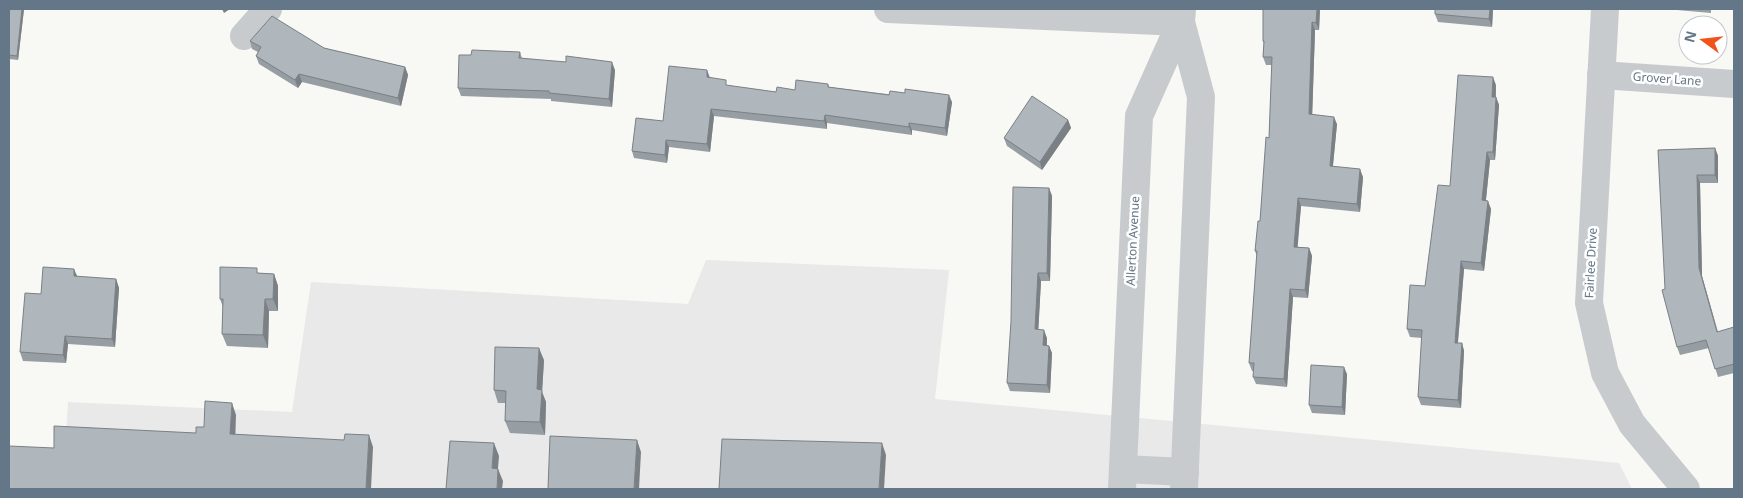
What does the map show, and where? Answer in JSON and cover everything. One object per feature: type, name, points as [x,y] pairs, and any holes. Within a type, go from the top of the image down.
[{"type":"street","points":[[244,36],[268,9]]},
{"type":"street","points":[[888,9],[1182,15]]},
{"type":"street","name":"Fairlee Drive","points":[[1605,9],[1589,303],[1605,373],[1632,424],[1686,489]]},
{"type":"street","name":"Allerton Avenue","points":[[1182,15],[1201,97],[1184,481],[1122,479],[1139,116],[1182,15]]},
{"type":"street","name":"Grover Lane","points":[[1601,74],[1734,84]]},
{"type":"shaded area","points":[[706,260],[949,270],[935,399],[1619,463],[1632,489],[9,489],[63,486],[68,402],[292,412],[311,282],[688,304]]},
{"type":"building","points":[[9,9],[22,9],[17,56],[9,55]]},
{"type":"building","points":[[1263,9],[1317,9],[1316,23],[1312,22],[1309,114],[1334,117],[1330,166],[1360,169],[1357,204],[1298,198],[1294,247],[1309,248],[1305,290],[1290,289],[1284,379],[1253,377],[1254,363],[1249,363],[1257,251],[1255,251],[1258,221],[1260,221],[1266,137],[1269,138],[1272,57],[1263,57]]},
{"type":"building","points":[[1435,9],[1490,9],[1489,19],[1435,14]]},
{"type":"building","points":[[272,16],[324,48],[405,67],[398,98],[299,74],[295,80],[256,56],[261,47],[250,41]]},
{"type":"building","points":[[472,50],[520,52],[519,58],[566,62],[566,56],[612,62],[609,99],[549,93],[549,91],[458,88],[459,55],[471,55]]},
{"type":"building","points":[[669,66],[707,70],[707,77],[726,80],[726,85],[776,92],[777,87],[795,90],[796,80],[828,84],[828,87],[889,95],[890,91],[905,93],[905,89],[949,95],[945,128],[909,123],[909,127],[825,115],[824,121],[711,109],[707,144],[666,140],[665,155],[632,151],[636,118],[663,121]]},
{"type":"building","points":[[1458,75],[1493,77],[1492,97],[1496,97],[1493,152],[1487,152],[1482,200],[1488,201],[1481,263],[1461,261],[1455,343],[1462,343],[1458,400],[1418,397],[1422,330],[1407,329],[1410,285],[1425,286],[1438,185],[1450,186]]},
{"type":"building","points":[[1032,96],[1068,120],[1040,162],[1004,138]]},
{"type":"building","points":[[1715,148],[1715,175],[1697,175],[1699,268],[1717,332],[1734,327],[1734,364],[1715,369],[1706,340],[1677,347],[1662,290],[1665,289],[1658,150]]},
{"type":"building","points":[[1013,187],[1049,188],[1047,273],[1038,273],[1035,329],[1044,330],[1043,345],[1049,346],[1047,385],[1007,383],[1011,321]]},
{"type":"building","points":[[43,267],[74,269],[74,276],[116,279],[112,339],[65,336],[63,355],[20,352],[25,293],[41,294]]},
{"type":"building","points":[[220,267],[257,268],[257,273],[274,274],[273,299],[265,299],[263,335],[222,334],[223,299],[220,299]]},
{"type":"building","points":[[495,347],[539,348],[537,389],[542,390],[540,422],[505,421],[506,391],[494,390]]},
{"type":"building","points":[[1311,365],[1344,367],[1342,407],[1309,405]]},
{"type":"building","points":[[205,401],[232,403],[230,434],[344,440],[345,434],[369,435],[366,489],[9,489],[9,446],[54,448],[54,426],[196,433],[196,427],[204,427]]},
{"type":"building","points":[[550,436],[637,440],[634,489],[548,489]]},
{"type":"building","points":[[722,439],[882,443],[879,489],[719,489]]},
{"type":"building","points":[[450,441],[494,443],[492,468],[498,469],[497,489],[446,489]]}]
